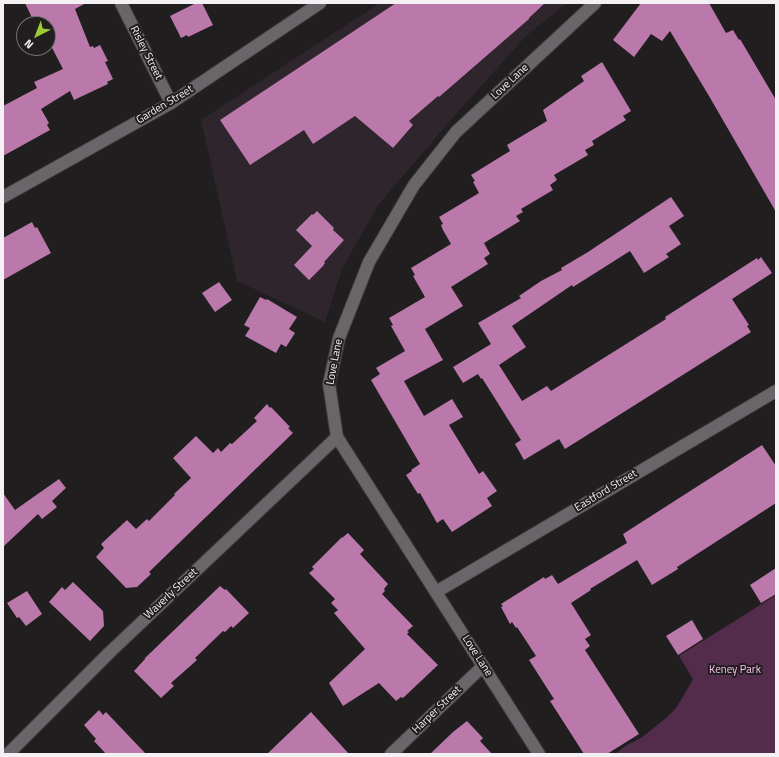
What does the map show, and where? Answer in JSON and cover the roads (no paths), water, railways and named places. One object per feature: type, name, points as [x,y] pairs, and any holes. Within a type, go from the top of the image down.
[{"type":"street","name":"Risley Street","points":[[121,3],[171,103]]},
{"type":"street","name":"Garden Street","points":[[3,196],[171,103],[320,3]]},
{"type":"street","name":"Love Lane","points":[[538,754],[337,437],[329,384],[339,338],[369,262],[414,185],[456,132],[595,3]]},
{"type":"street","name":"Eastford Street","points":[[436,592],[776,391]]},
{"type":"street","name":"Waverly Street","points":[[8,754],[109,653],[337,437]]},
{"type":"street","name":"Harper Street","points":[[391,754],[483,666]]},
{"type":"park label","name":"Keney Park","points":[[735,670]]}]
